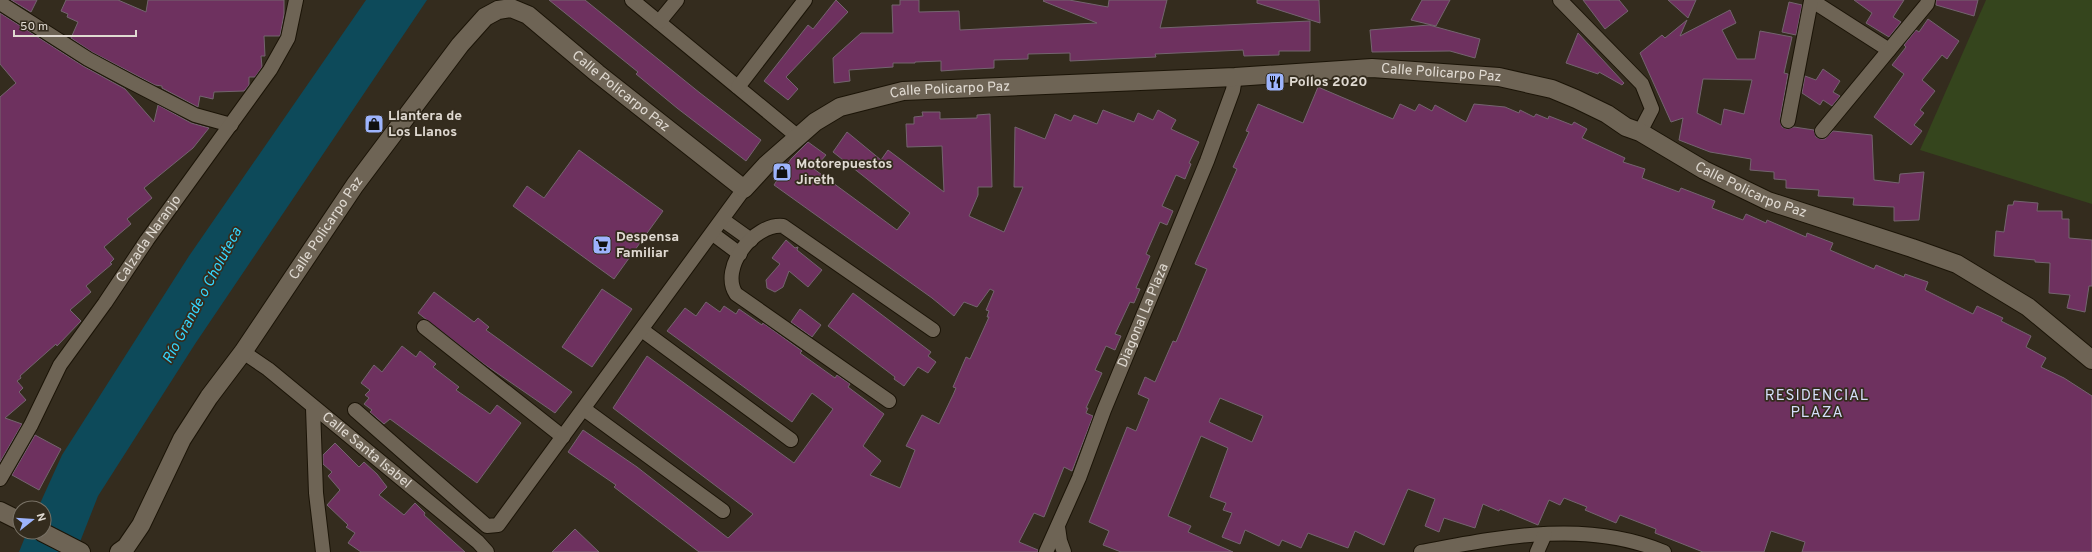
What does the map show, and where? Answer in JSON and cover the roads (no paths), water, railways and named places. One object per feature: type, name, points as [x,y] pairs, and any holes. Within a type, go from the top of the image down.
[{"type":"street","name":"Calzada Naranjo","points":[[0,479],[31,425],[60,365],[105,303],[147,240],[270,70],[288,38],[296,0]]},
{"type":"street","points":[[632,0],[797,136]]},
{"type":"street","points":[[659,22],[677,0]]},
{"type":"street","points":[[738,87],[805,0]]},
{"type":"street","points":[[1560,0],[1642,84],[1652,109],[1640,132]]},
{"type":"street","points":[[1788,121],[1811,0],[1889,50]]},
{"type":"street","points":[[1822,131],[1927,4],[1928,0]]},
{"type":"street","points":[[0,2],[88,59],[143,89],[196,115],[231,125]]},
{"type":"street","name":"Calle Policarpo Paz","points":[[119,552],[126,547],[141,525],[182,439],[209,397],[243,352],[355,185],[460,45],[485,16],[498,10],[510,8],[528,15],[597,73],[744,189],[766,165],[814,122],[840,107],[903,91],[1235,77],[1372,68],[1499,77],[1552,89],[1607,114],[1626,127],[1640,132],[1704,170],[1768,201],[1957,264],[2028,307],[2092,360]]},
{"type":"street","name":"Diagonal La Plaza","points":[[1046,552],[1207,161],[1233,90],[1235,77]]},
{"type":"street","points":[[355,410],[487,526],[498,526],[724,220],[744,189]]},
{"type":"street","points":[[724,220],[751,240]]},
{"type":"street","points":[[889,401],[736,294],[732,288],[731,279],[740,254],[751,240],[770,227],[776,225],[789,228],[933,330]]},
{"type":"street","points":[[713,234],[740,254]]},
{"type":"street","points":[[424,327],[563,437]]},
{"type":"street","points":[[642,330],[792,440]]},
{"type":"street","name":"Calle Santa Isabel","points":[[243,352],[268,370],[478,542],[487,552]]},
{"type":"street","points":[[313,408],[316,494],[323,552]]},
{"type":"street","points":[[584,409],[723,511]]},
{"type":"street","points":[[0,511],[12,517]]},
{"type":"street","points":[[1058,526],[1060,541],[1064,552]]},
{"type":"street","points":[[1421,552],[1491,539],[1545,534],[1600,535],[1624,538],[1664,552]]},
{"type":"street","points":[[1537,552],[1545,534]]},
{"type":"street","points":[[52,537],[81,552]]},
{"type":"water","name":"Río Grande o Choluteca","points":[[366,0],[427,0],[195,344],[98,496],[76,552],[19,552],[24,540],[52,540],[52,500],[42,500],[62,455],[189,256]]},
{"type":"place","name":"Pollos 2020","points":[[1275,82]]},
{"type":"place","name":"Llantera de Los Llanos","points":[[374,124]]},
{"type":"place","name":"Motorepuestos Jireth","points":[[782,172]]},
{"type":"place","name":"Despensa Familiar","points":[[602,245]]},
{"type":"district","name":"RESIDENCIAL PLAZA","points":[[1817,404]]}]
